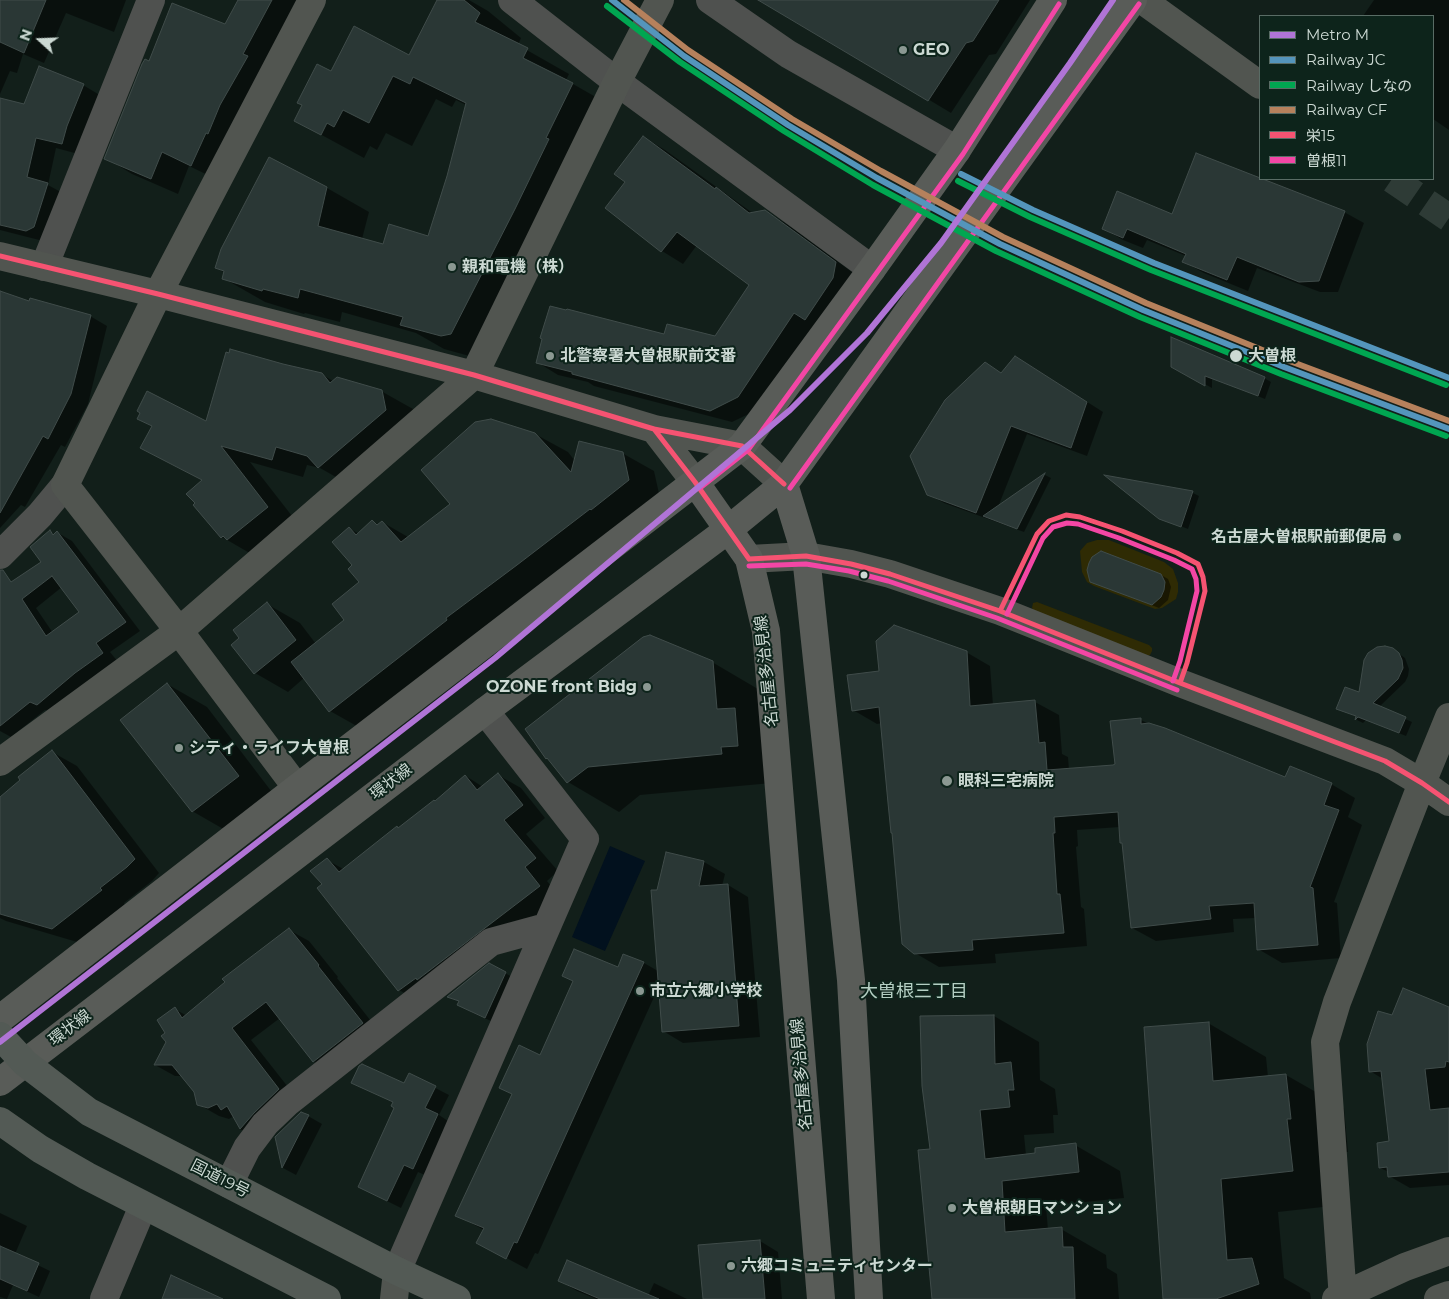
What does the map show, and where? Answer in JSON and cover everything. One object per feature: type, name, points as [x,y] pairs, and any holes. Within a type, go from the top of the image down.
[{"type":"highway","name":"国道19号","points":[[0,1036],[25,1063],[89,1112],[397,1272],[457,1299]]},
{"type":"highway","points":[[0,1121],[48,1154],[143,1206],[327,1299]]},
{"type":"main road","points":[[0,1019],[742,446],[872,269],[956,150],[1053,0]]},
{"type":"main road","points":[[869,1299],[850,980],[806,556],[784,484],[1133,0]]},
{"type":"main road","name":"名古屋多治見線","points":[[695,482],[749,559],[766,631],[821,1299]]},
{"type":"main road","name":"環状線","points":[[0,1082],[485,710],[729,529],[784,484]]},
{"type":"street","points":[[44,267],[151,0]]},
{"type":"street","points":[[0,555],[40,515],[65,485],[158,294],[312,0]]},
{"type":"street","points":[[512,0],[617,82],[872,269]]},
{"type":"street","points":[[0,762],[179,631],[474,375],[617,82],[660,0]]},
{"type":"street","points":[[710,0],[788,54],[956,150]]},
{"type":"street","points":[[1142,0],[1259,84]]},
{"type":"street","points":[[0,256],[158,294],[474,375],[654,429],[742,446],[784,484]]},
{"type":"street","points":[[654,429],[695,482]]},
{"type":"street","points":[[65,485],[179,631],[297,788]]},
{"type":"street","points":[[749,559],[806,556],[851,564],[890,574],[1000,611],[1198,690],[1385,761],[1422,782],[1449,802]]},
{"type":"street","points":[[394,1299],[397,1272],[585,839],[485,710]]},
{"type":"street","points":[[1449,717],[1337,1002],[1325,1042],[1340,1298],[1405,1267],[1449,1251]]},
{"type":"street","points":[[229,1184],[247,1148],[265,1124],[288,1102],[491,942],[546,927]]},
{"type":"street","points":[[104,1299],[143,1206]]},
{"type":"street","points":[[1438,1299],[1449,1295]]},
{"type":"shaded area","points":[[1097,540],[1109,540],[1164,562],[1173,569],[1178,583],[1176,599],[1162,608],[1155,609],[1087,582],[1082,572],[1080,551],[1087,543]]},
{"type":"shaded area","points":[[1037,602],[1149,645],[1152,651],[1150,655],[1146,656],[1034,611],[1032,608],[1033,603]]},
{"type":"water","points":[[610,846],[645,861],[605,951],[572,937]]},
{"type":"building","points":[[0,0],[46,0],[24,53],[0,42]]},
{"type":"building","points":[[238,0],[272,0],[243,54],[248,56],[220,105],[208,134],[206,133],[191,166],[162,152],[151,179],[104,159],[142,64],[145,59],[149,61],[172,3],[225,24]]},
{"type":"building","points":[[437,0],[464,0],[480,13],[475,22],[528,48],[523,58],[573,83],[546,138],[549,139],[515,209],[451,334],[441,336],[400,325],[403,317],[300,289],[298,298],[263,289],[262,291],[222,279],[224,271],[215,268],[221,249],[269,157],[327,187],[318,226],[383,244],[389,224],[428,236],[447,176],[466,103],[413,77],[410,84],[393,76],[369,123],[343,110],[334,127],[327,123],[321,135],[294,121],[302,105],[297,103],[317,64],[331,71],[354,26],[409,55]]},
{"type":"building","points":[[758,0],[999,0],[973,41],[966,43],[928,101]]},
{"type":"building","points":[[39,66],[84,84],[67,126],[62,144],[36,138],[27,177],[48,183],[34,227],[26,231],[0,225],[0,98],[24,104]]},
{"type":"building","points":[[643,136],[715,189],[716,187],[749,213],[765,210],[836,262],[833,278],[805,320],[794,313],[738,397],[710,411],[536,363],[542,339],[540,338],[550,306],[664,334],[667,324],[715,336],[749,285],[677,232],[661,252],[605,208],[625,182],[614,174]]},
{"type":"building","points":[[1196,153],[1259,178],[1259,180],[1265,180],[1345,211],[1319,281],[1299,282],[1237,257],[1227,280],[1182,262],[1186,254],[1127,229],[1123,238],[1102,229],[1117,191],[1172,214]]},
{"type":"building","points":[[0,291],[29,301],[30,298],[91,315],[71,394],[48,439],[43,436],[0,513]]},
{"type":"building","points":[[1171,337],[1265,377],[1258,396],[1205,376],[1205,386],[1171,367]]},
{"type":"building","points":[[230,349],[322,373],[330,383],[337,377],[382,390],[386,410],[318,468],[307,456],[276,447],[272,460],[221,446],[268,507],[227,540],[223,536],[221,538],[186,494],[202,480],[140,448],[152,426],[137,419],[140,413],[137,411],[147,391],[206,421],[226,352],[229,353]]},
{"type":"building","points":[[1015,356],[1087,402],[1071,448],[1011,426],[976,513],[927,495],[910,456],[945,400],[985,362],[1001,373]]},
{"type":"building","points":[[491,419],[535,433],[571,472],[579,441],[623,452],[629,480],[446,618],[447,620],[329,712],[291,662],[344,620],[332,604],[359,582],[348,569],[352,565],[332,542],[349,527],[356,535],[372,520],[377,525],[382,521],[401,542],[450,504],[421,470],[475,422]]},
{"type":"building","points":[[1045,473],[1017,529],[983,516]]},
{"type":"building","points":[[1104,475],[1193,491],[1181,527],[1159,519]]},
{"type":"building","points":[[50,530],[53,535],[57,531],[126,622],[96,643],[103,653],[75,673],[37,705],[30,702],[0,726],[0,570],[3,570],[11,582],[41,562],[30,547]],"holes":[[[52,576],[79,612],[46,636],[22,599]]]},
{"type":"building","points":[[1101,551],[1161,574],[1165,582],[1161,597],[1152,605],[1090,582],[1087,570],[1089,563],[1092,557]]},
{"type":"building","points":[[267,602],[296,640],[254,674],[231,645],[239,638],[233,630]]},
{"type":"building","points":[[894,625],[967,651],[970,706],[1035,700],[1039,743],[1045,742],[1047,770],[1115,764],[1110,721],[1141,718],[1141,724],[1149,723],[1165,728],[1285,777],[1290,766],[1332,783],[1324,805],[1339,810],[1310,887],[1313,888],[1318,945],[1257,950],[1254,903],[1209,906],[1211,919],[1131,928],[1118,812],[1054,817],[1055,833],[1053,833],[1057,894],[1060,894],[1064,933],[972,940],[973,950],[914,954],[902,944],[879,707],[852,711],[847,675],[879,671],[876,641]]},
{"type":"building","name":"OZONE front Bidg","points":[[650,635],[713,661],[717,709],[735,708],[738,746],[721,747],[722,754],[588,767],[567,783],[546,759],[525,729],[643,637]]},
{"type":"building","points":[[1377,647],[1393,648],[1399,653],[1403,668],[1398,679],[1373,703],[1406,717],[1399,733],[1358,717],[1355,720],[1356,716],[1336,709],[1345,687],[1359,692],[1364,660],[1368,653]]},
{"type":"building","name":"シティ・ライフ大曽根","points":[[167,683],[239,776],[192,812],[120,720]]},
{"type":"building","points":[[52,750],[135,859],[100,888],[102,890],[52,929],[0,914],[0,797],[20,780],[18,777]]},
{"type":"building","points":[[498,773],[523,805],[504,820],[536,858],[525,867],[540,886],[417,980],[416,978],[398,991],[317,888],[322,884],[310,871],[327,858],[339,872],[397,826],[398,828],[435,801],[465,775],[477,790]]},
{"type":"building","points":[[666,852],[704,861],[699,886],[728,884],[739,1026],[662,1032],[651,890],[657,890]]},
{"type":"building","points":[[289,928],[363,1023],[313,1062],[266,1002],[232,1028],[279,1089],[240,1129],[227,1106],[221,1110],[217,1104],[208,1108],[197,1105],[194,1092],[172,1065],[154,1065],[166,1042],[161,1036],[165,1033],[157,1020],[175,1007],[182,1018],[225,982],[222,979]]},
{"type":"building","points":[[574,949],[618,967],[623,954],[644,962],[517,1243],[514,1242],[506,1259],[476,1243],[484,1228],[455,1216],[512,1094],[499,1088],[519,1045],[540,1055],[573,981],[562,976]]},
{"type":"building","points":[[489,963],[506,972],[485,1018],[457,1005],[459,1001],[447,997]]},
{"type":"building","points":[[1403,988],[1449,1007],[1449,1062],[1446,1061],[1445,1067],[1425,1069],[1430,1110],[1449,1108],[1449,1172],[1388,1177],[1387,1167],[1379,1168],[1377,1143],[1389,1141],[1381,1071],[1369,1072],[1367,1044],[1378,1011],[1392,1015]]},
{"type":"building","points":[[994,1015],[995,1064],[1011,1062],[1014,1090],[1008,1090],[1010,1107],[980,1110],[985,1159],[1035,1153],[1035,1148],[1076,1143],[1079,1172],[1002,1181],[1005,1232],[1062,1227],[1063,1247],[1073,1247],[1075,1299],[932,1299],[918,1150],[930,1149],[922,1086],[920,1016]]},
{"type":"building","points":[[1209,1022],[1213,1081],[1286,1074],[1291,1119],[1287,1119],[1293,1171],[1221,1179],[1227,1260],[1252,1258],[1259,1284],[1216,1299],[1163,1299],[1144,1027]]},
{"type":"building","points":[[362,1064],[404,1083],[409,1073],[436,1086],[425,1108],[438,1114],[413,1169],[404,1165],[387,1201],[358,1187],[394,1108],[391,1106],[393,1102],[351,1083],[359,1066]]},
{"type":"building","points":[[301,1112],[309,1115],[282,1168],[275,1137]]},
{"type":"building","name":"六郷コミュニティセンター","points":[[760,1240],[765,1299],[703,1299],[698,1245]]},
{"type":"building","points":[[0,1246],[39,1263],[27,1291],[0,1279]]},
{"type":"building","points":[[567,1260],[659,1299],[600,1299],[558,1281]]},
{"type":"building","points":[[171,1275],[223,1299],[162,1299]]},
{"type":"tunnel","points":[[1393,180],[1449,218]]},
{"type":"metro line","name":"M","points":[[0,1042],[495,658],[790,410],[867,333],[941,243],[1113,0]]},
{"type":"rail line","name":"JC","points":[[612,0],[684,56],[788,125],[877,178],[1000,244],[1143,310],[1284,367],[1449,429]]},
{"type":"rail line","name":"CF","points":[[624,0],[688,50],[792,119],[881,171],[1003,237],[1146,303],[1287,360],[1449,421]]},
{"type":"rail line","name":"しなの","points":[[607,6],[680,62],[784,131],[873,185],[996,251],[1140,317],[1281,374],[1446,436]]},
{"type":"rail line","name":"JC","points":[[961,174],[1033,210],[1154,263],[1449,378]]},
{"type":"rail line","name":"しなの","points":[[958,181],[1030,217],[1151,270],[1446,385]]},
{"type":"transit line","name":"曽根11","points":[[700,488],[748,450],[963,154],[1059,4]]},
{"type":"transit line","name":"曽根11","points":[[790,488],[1139,4]]},
{"type":"transit line","name":"栄15","points":[[0,256],[158,294],[474,375],[654,429],[695,482],[749,559]]},
{"type":"transit line","name":"栄15","points":[[634,423],[654,429],[742,446],[784,484]]},
{"type":"transit line","name":"栄15","points":[[1000,611],[1037,534],[1049,521],[1066,515],[1080,517],[1122,531],[1177,553],[1198,564],[1203,577],[1205,591],[1187,663],[1180,683]]},
{"type":"transit line","name":"曽根11","points":[[1007,614],[1043,538],[1053,527],[1067,523],[1078,524],[1174,560],[1192,569],[1196,579],[1197,591],[1180,661],[1173,681]]},
{"type":"transit line","name":"栄15","points":[[749,559],[806,556],[851,564],[890,574],[1000,611],[1180,683],[1385,761],[1449,802]]},
{"type":"transit line","name":"曽根11","points":[[749,566],[806,564],[849,571],[888,581],[997,618],[1177,690]]},
{"type":"place","name":"GEO","points":[[903,50]]},
{"type":"place","name":"親和電機（株）","points":[[452,267]]},
{"type":"place","name":"北警察署大曽根駅前交番","points":[[550,356]]},
{"type":"place","name":"大曽根","points":[[1236,356]]},
{"type":"place","name":"名古屋大曽根駅前郵便局","points":[[1397,537]]},
{"type":"place","name":"OZONE front Bidg","points":[[647,687]]},
{"type":"place","name":"シティ・ライフ大曽根","points":[[179,748]]},
{"type":"place","name":"眼科三宅病院","points":[[947,781]]},
{"type":"place","name":"市立六郷小学校","points":[[640,991]]},
{"type":"place","name":"大曽根朝日マンション","points":[[952,1208]]},
{"type":"place","name":"六郷コミュニティセンター","points":[[731,1266]]},
{"type":"district","name":"大曽根三丁目","points":[[914,992]]}]
